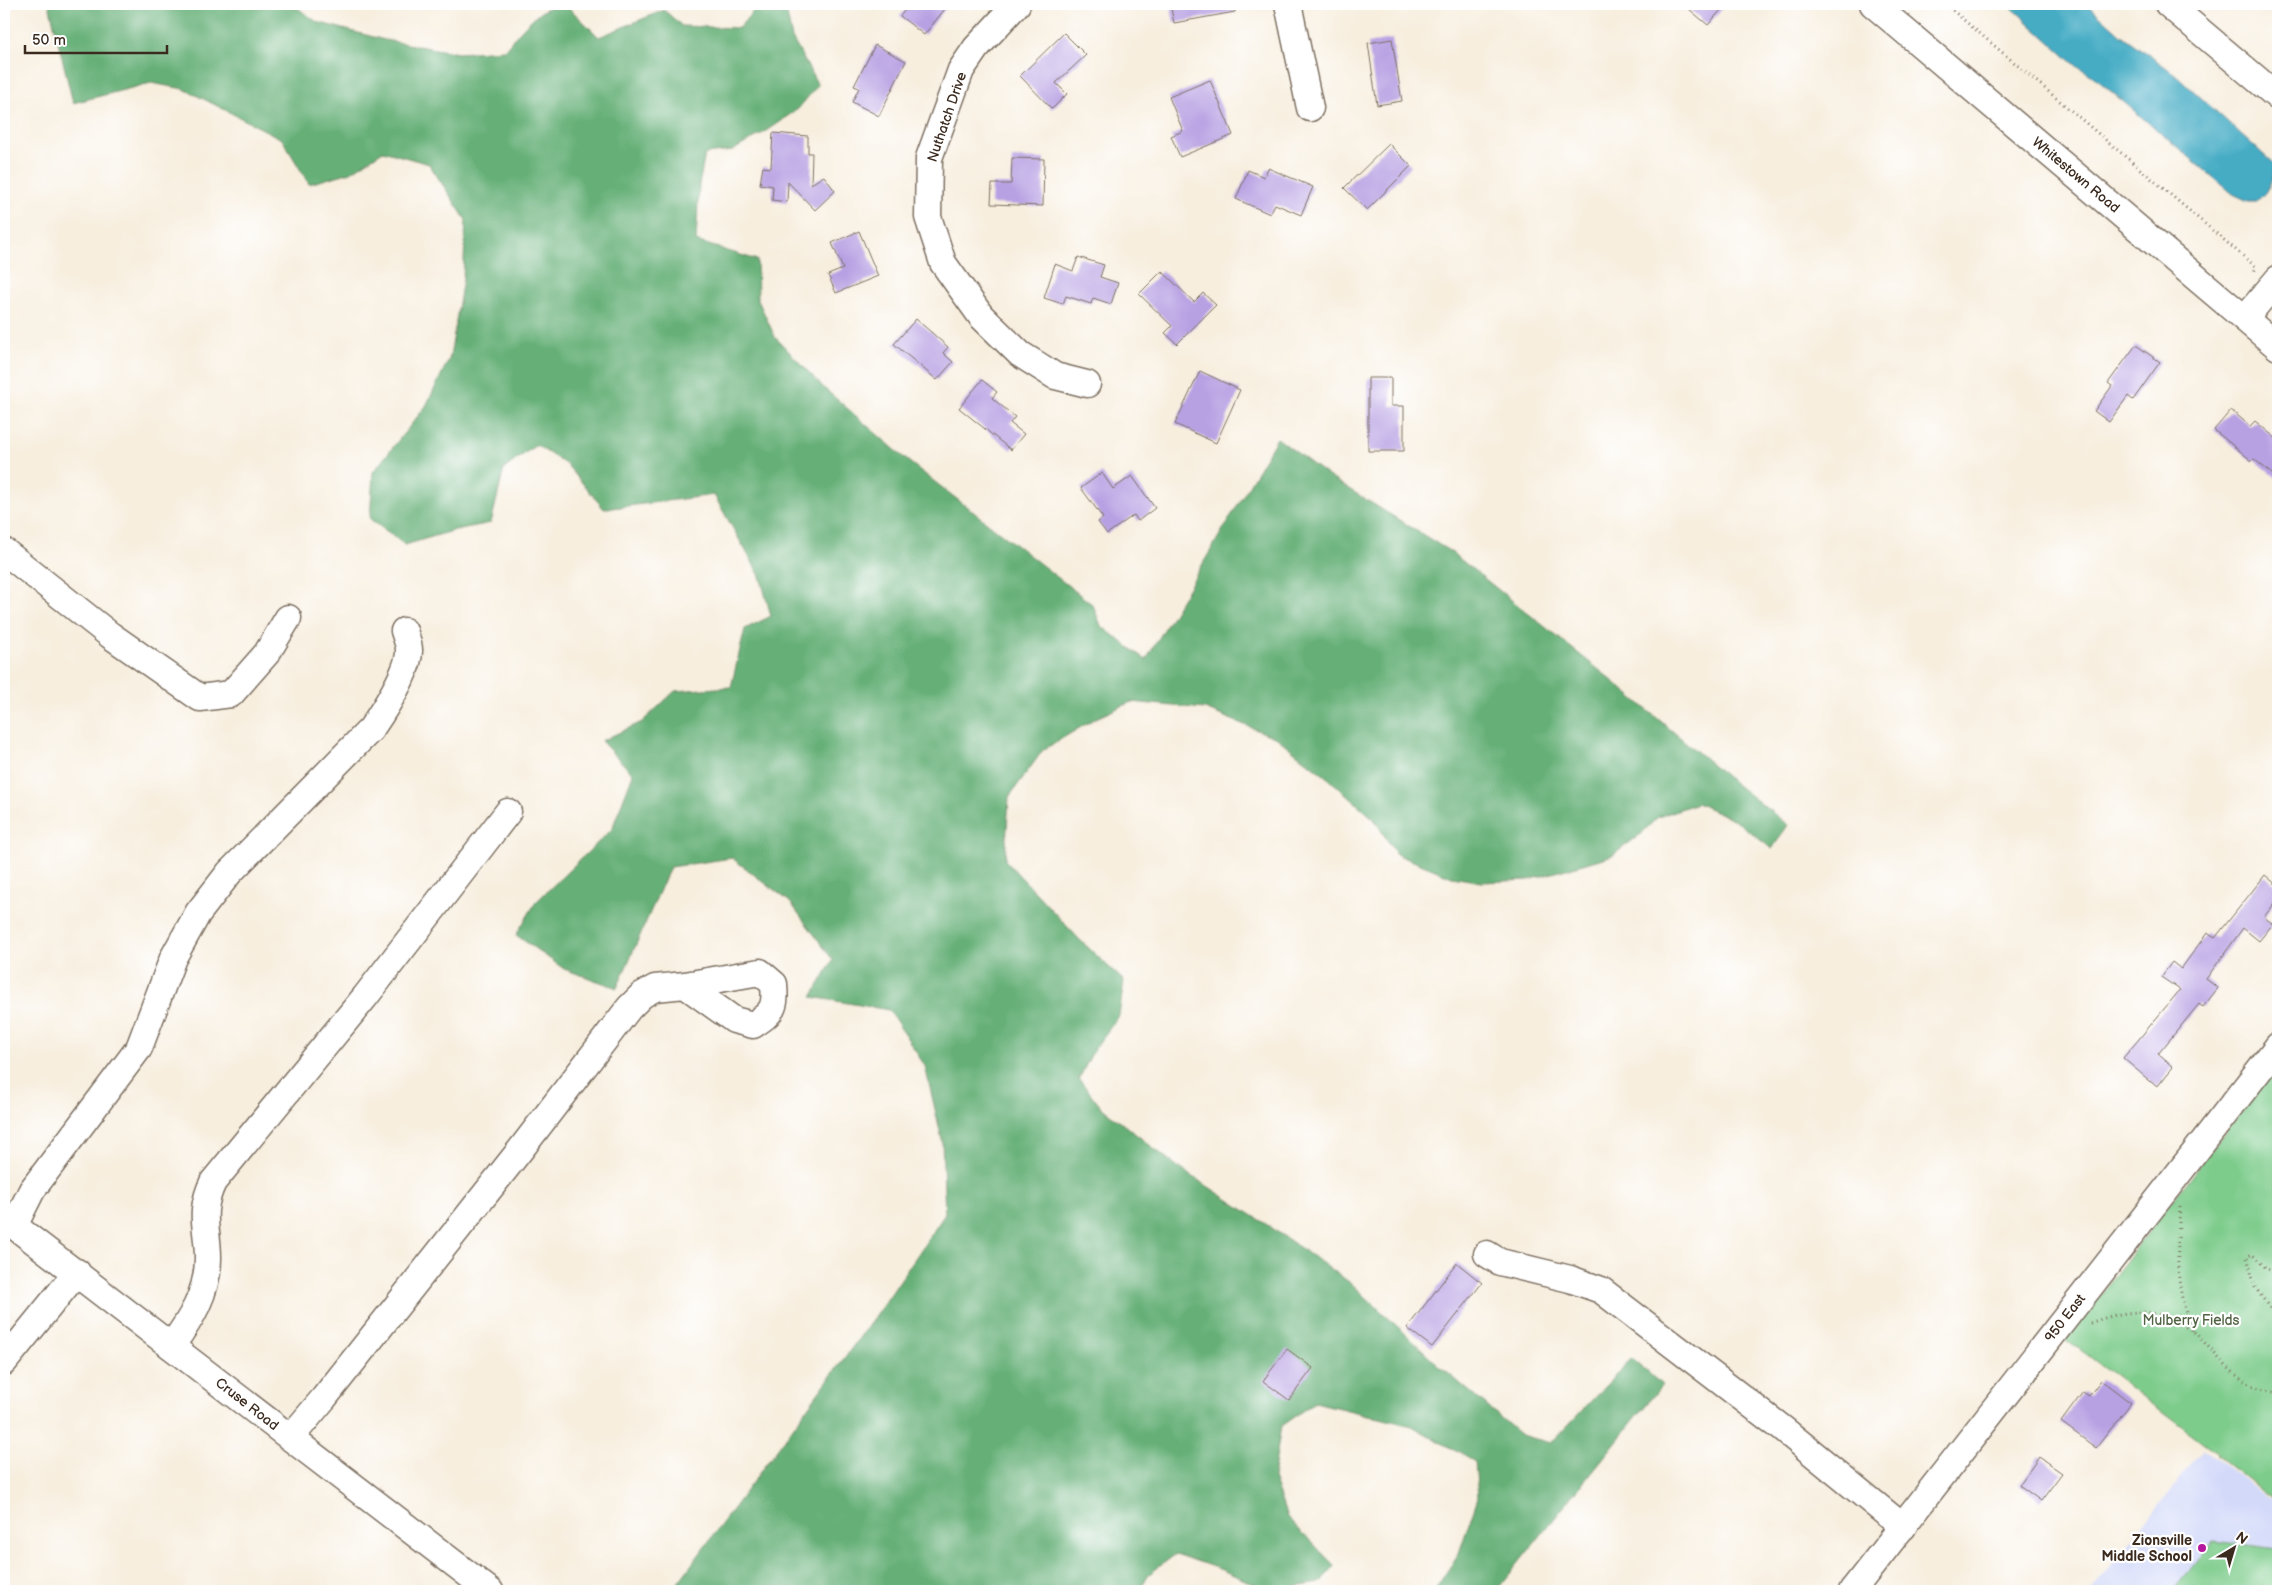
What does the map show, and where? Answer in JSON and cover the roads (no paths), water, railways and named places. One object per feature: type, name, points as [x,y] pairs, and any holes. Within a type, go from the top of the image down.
[{"type":"street","name":"Nuthatch Drive","points":[[1017,4],[976,48],[961,70],[929,158],[928,217],[944,263],[981,316],[1020,354],[1055,376],[1087,384]]},
{"type":"street","points":[[1288,4],[1310,108]]},
{"type":"street","name":"Whitestown Road","points":[[1873,4],[2277,343]]},
{"type":"street","points":[[2168,4],[2278,97]]},
{"type":"street","points":[[2245,318],[2273,286]]},
{"type":"street","points":[[4,551],[110,635],[200,698],[231,694],[267,654],[288,618]]},
{"type":"street","points":[[9,1222],[139,1048],[173,958],[198,913],[229,873],[371,729],[381,714],[404,669],[409,650],[404,631]]},
{"type":"street","points":[[171,1346],[197,1307],[204,1286],[208,1258],[204,1233],[205,1199],[213,1182],[365,997],[508,812]]},
{"type":"street","points":[[290,1438],[324,1398],[521,1149],[629,1008],[642,995],[655,988],[685,985]]},
{"type":"street","name":"950 East","points":[[1852,1591],[2278,1046]]},
{"type":"street","name":"Cruse Road","points":[[9,1222],[77,1272],[490,1591]]},
{"type":"street","points":[[1487,1254],[1500,1262],[1570,1278],[1601,1290],[1783,1429],[1903,1527]]},
{"type":"street","points":[[4,1362],[77,1272]]},
{"type":"water","points":[[2008,4],[2087,4],[2120,34],[2175,74],[2274,164],[2272,180],[2268,189],[2257,201],[2248,201],[2233,194],[2094,77],[2072,62]]},
{"type":"place","name":"Zionsville Middle School","points":[[2202,1548]]},
{"type":"park label","name":"Mulberry Fields","points":[[2191,1320]]}]
